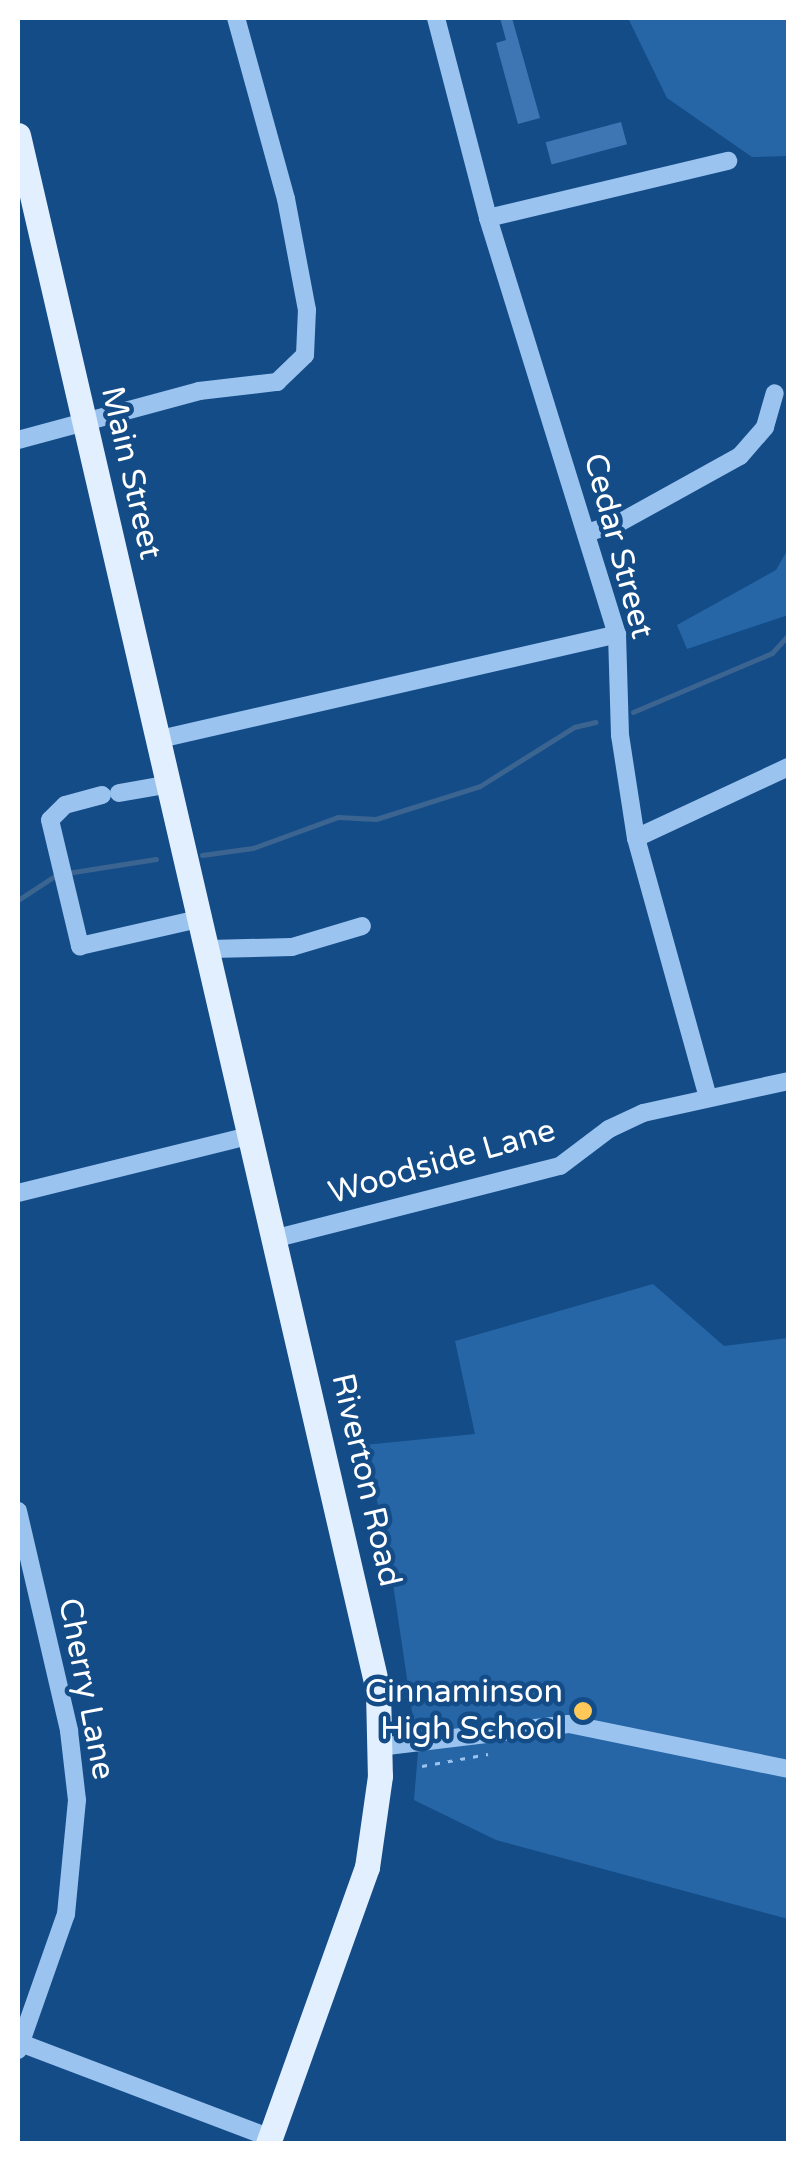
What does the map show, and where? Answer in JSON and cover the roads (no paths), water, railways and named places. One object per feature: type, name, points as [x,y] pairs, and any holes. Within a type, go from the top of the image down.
[{"type":"main road","name":"Main Street","points":[[18,135],[22,171],[181,825]]},
{"type":"main road","name":"Riverton Road","points":[[181,825],[372,1659],[379,1746],[366,1867],[269,2140]]},
{"type":"street","points":[[18,440],[198,391],[277,382],[305,355],[307,310],[286,199],[236,18]]},
{"type":"street","name":"Cedar Street","points":[[436,18],[488,218],[617,634],[620,735],[636,838],[708,1097]]},
{"type":"street","points":[[488,218],[728,161]]},
{"type":"street","points":[[586,532],[618,523],[740,456],[765,427],[775,393]]},
{"type":"street","points":[[160,739],[617,634]]},
{"type":"street","points":[[636,838],[788,766]]},
{"type":"street","points":[[171,784],[65,805],[50,820],[65,884],[80,946],[203,918]]},
{"type":"street","points":[[210,949],[292,947],[362,926]]},
{"type":"street","name":"Woodside Lane","points":[[277,1238],[560,1166],[614,1126],[708,1097],[788,1080]]},
{"type":"street","points":[[18,1193],[253,1136]]},
{"type":"street","name":"Cherry Lane","points":[[18,1511],[68,1731],[77,1800],[66,1914],[18,2045]]},
{"type":"street","points":[[379,1746],[568,1724],[788,1769]]},
{"type":"street","points":[[18,2045],[269,2140]]},
{"type":"waterway","points":[[633,712],[772,653],[788,635]]},
{"type":"waterway","points":[[202,855],[253,848],[338,817],[376,819],[480,786],[574,727],[595,722]]},
{"type":"waterway","points":[[67,873],[156,859]]},
{"type":"waterway","points":[[18,900],[56,875]]},
{"type":"place","name":"Cinnaminson High School","points":[[583,1711]]}]
